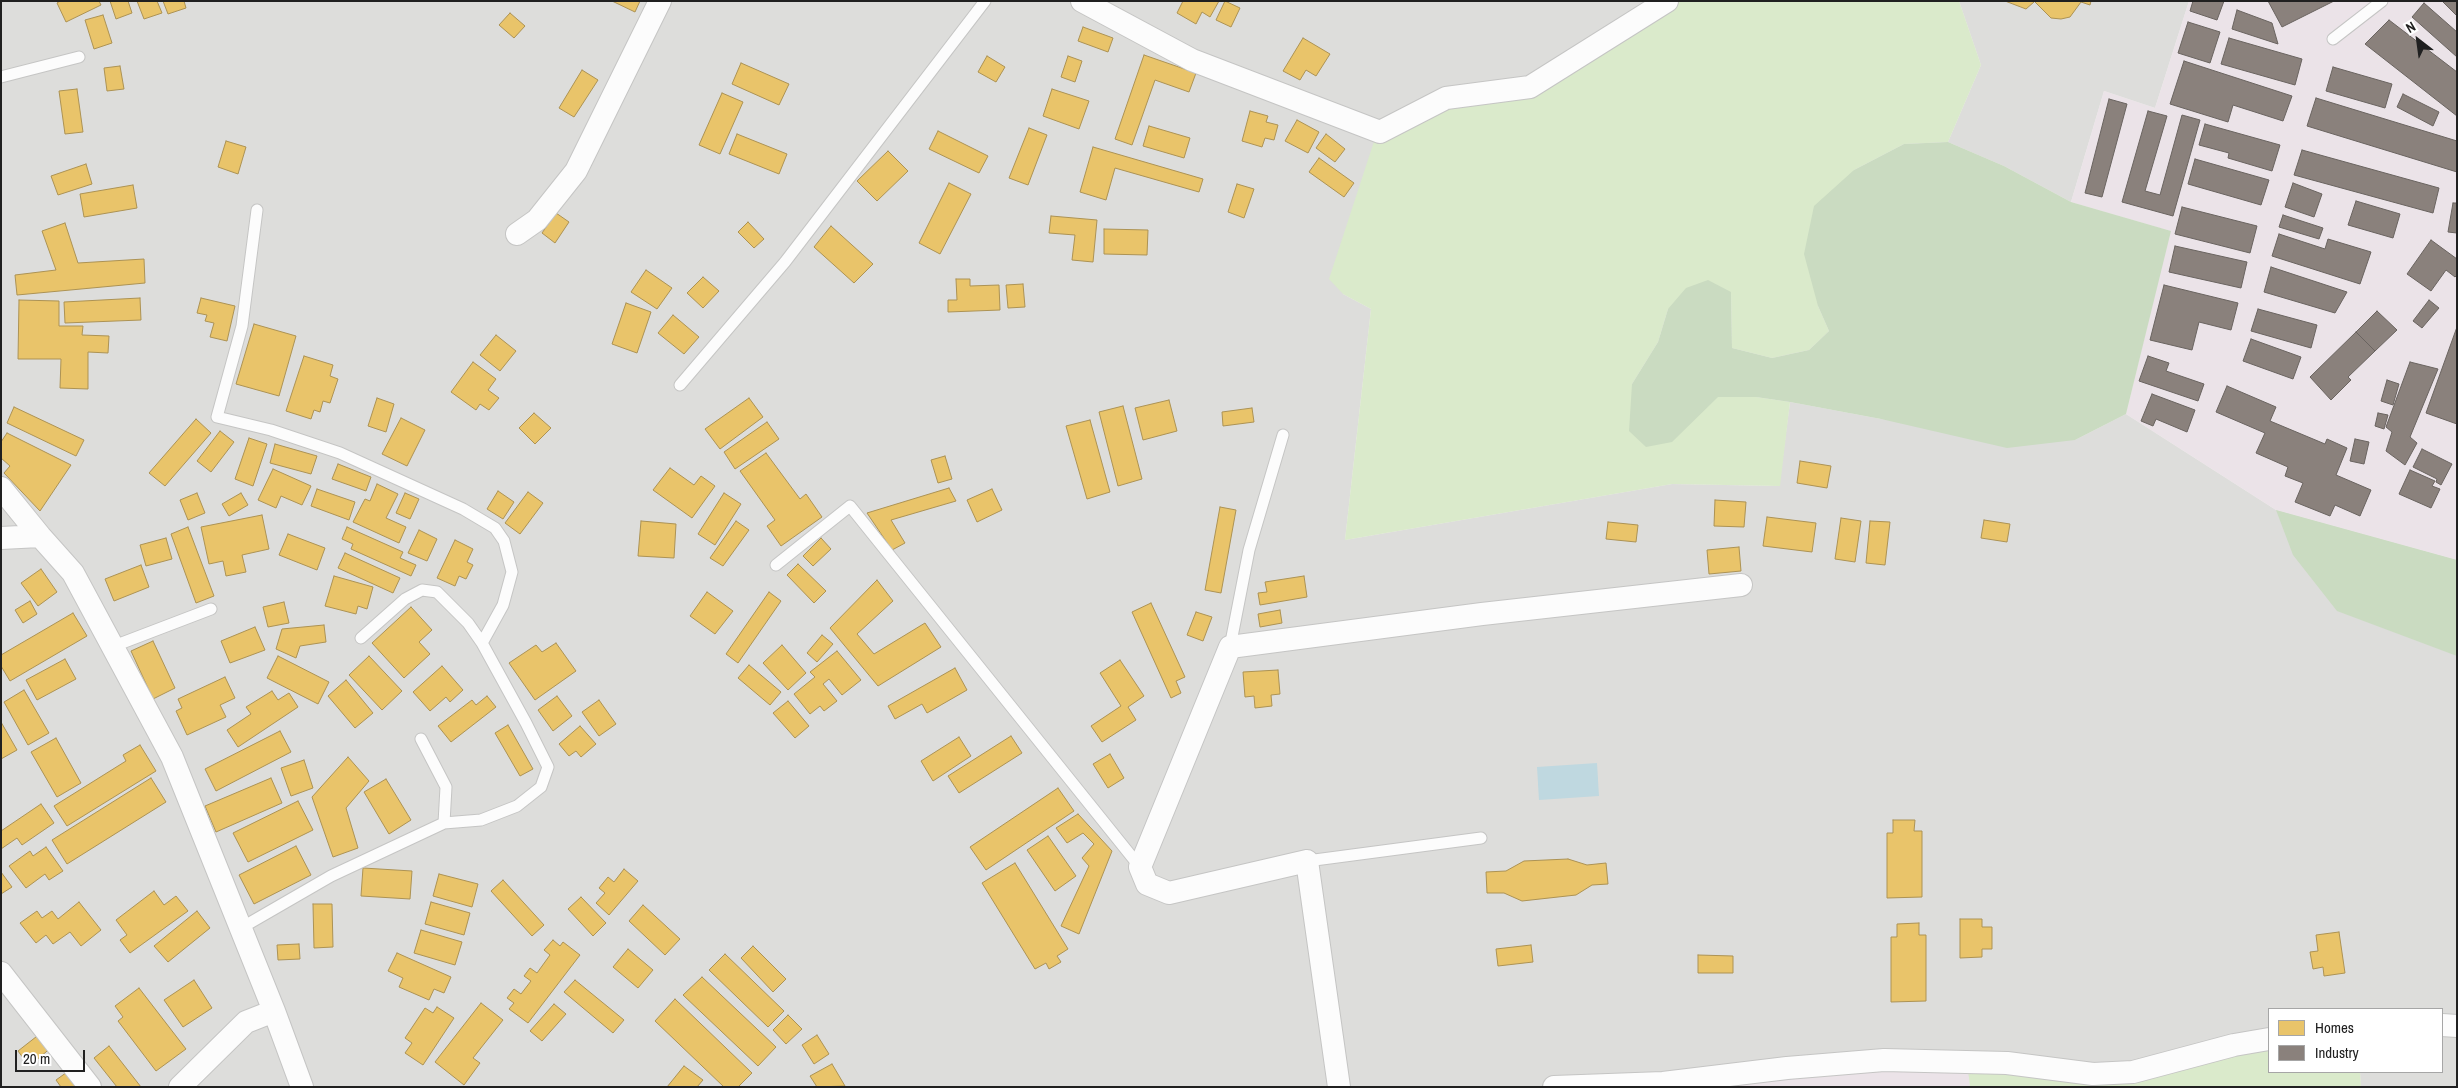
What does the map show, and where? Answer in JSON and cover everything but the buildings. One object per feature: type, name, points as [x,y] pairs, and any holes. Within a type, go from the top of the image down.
[{"type":"street","points":[[517,234],[537,220],[576,171],[660,1]]},
{"type":"street","points":[[1082,1],[1192,60],[1380,132],[1446,98],[1530,87],[1668,1]]},
{"type":"street","points":[[1,488],[73,573],[114,646],[172,757],[274,1011],[302,1087]]},
{"type":"street","points":[[1,538],[40,536]]},
{"type":"street","points":[[1339,1087],[1308,861],[1169,893],[1147,884],[1140,867],[1230,647],[1482,614],[1741,586]]},
{"type":"street","points":[[1,974],[90,1087]]},
{"type":"street","points":[[180,1087],[246,1022],[274,1011]]},
{"type":"street","points":[[2443,1025],[2457,1026]]},
{"type":"street","points":[[1554,1087],[1663,1085],[1787,1068],[1884,1060],[2007,1063],[2092,1074],[2133,1072],[2234,1045],[2268,1039]]},
{"type":"lane","points":[[680,384],[785,262],[985,1]]},
{"type":"lane","points":[[2333,39],[2382,1]]},
{"type":"lane","points":[[1,77],[79,57]]},
{"type":"lane","points":[[257,210],[242,326],[218,416],[271,430],[340,453],[463,509],[495,528],[504,541],[512,572],[502,605],[482,643]]},
{"type":"lane","points":[[1230,647],[1249,550],[1283,434]]},
{"type":"lane","points":[[776,565],[850,506],[1140,867]]},
{"type":"lane","points":[[241,928],[331,876],[444,823],[481,820],[517,806],[541,787],[548,767],[482,643],[468,624],[437,592],[422,590],[405,599],[361,638]]},
{"type":"lane","points":[[114,646],[211,609]]},
{"type":"lane","points":[[421,739],[446,787],[444,823]]},
{"type":"lane","points":[[1308,861],[1481,838]]},
{"type":"shaded area","points":[[1,1],[1655,1],[1343,294],[1371,309],[1345,540],[1672,484],[1779,486],[1790,402],[1881,419],[2075,440],[2126,414],[2276,510],[2457,560],[2457,1087],[2361,1087],[2360,1073],[2443,1073],[2443,1008],[2268,1008],[2268,1036],[2131,1071],[1660,1087],[1,1087]]},
{"type":"shaded area","points":[[1959,1],[2189,1],[2155,108],[2104,91],[2071,202],[2004,166],[1948,142],[1981,65]]},
{"type":"shaded area","points":[[2189,1],[2457,1],[2457,560],[2276,510],[2126,414],[2170,231],[2071,202],[2104,91],[2155,108]]},
{"type":"shaded area","points":[[1967,1060],[1970,1087],[1660,1087]]},
{"type":"green space","points":[[1655,1],[1959,1],[1981,65],[1948,142],[1904,144],[1854,170],[1818,306],[1829,331],[1809,350],[1772,358],[1732,348],[1731,292],[1668,309],[1658,342],[1632,384],[1694,418],[1717,397],[1756,397],[1790,402],[1780,486],[1672,484],[1345,540],[1371,309],[1343,294],[1329,279],[1381,120],[1529,78]]},
{"type":"green space","points":[[1948,142],[2004,166],[2071,202],[2171,231],[2126,414],[2075,440],[2007,448],[1881,419],[1790,402],[1756,397],[1718,397],[1672,442],[1646,447],[1629,431],[1632,384],[1658,342],[1668,309],[1686,288],[1708,280],[1731,292],[1732,348],[1772,358],[1809,350],[1829,331],[1818,306],[1804,254],[1814,206],[1854,170],[1904,144]]},
{"type":"green space","points":[[2276,510],[2457,560],[2457,656],[2337,611],[2293,555]]},
{"type":"green space","points":[[2268,1036],[2268,1073],[2360,1073],[2361,1087],[1970,1087],[1967,1060],[2096,1072]]},
{"type":"water","points":[[1597,763],[1599,796],[1539,800],[1537,767]]}]
